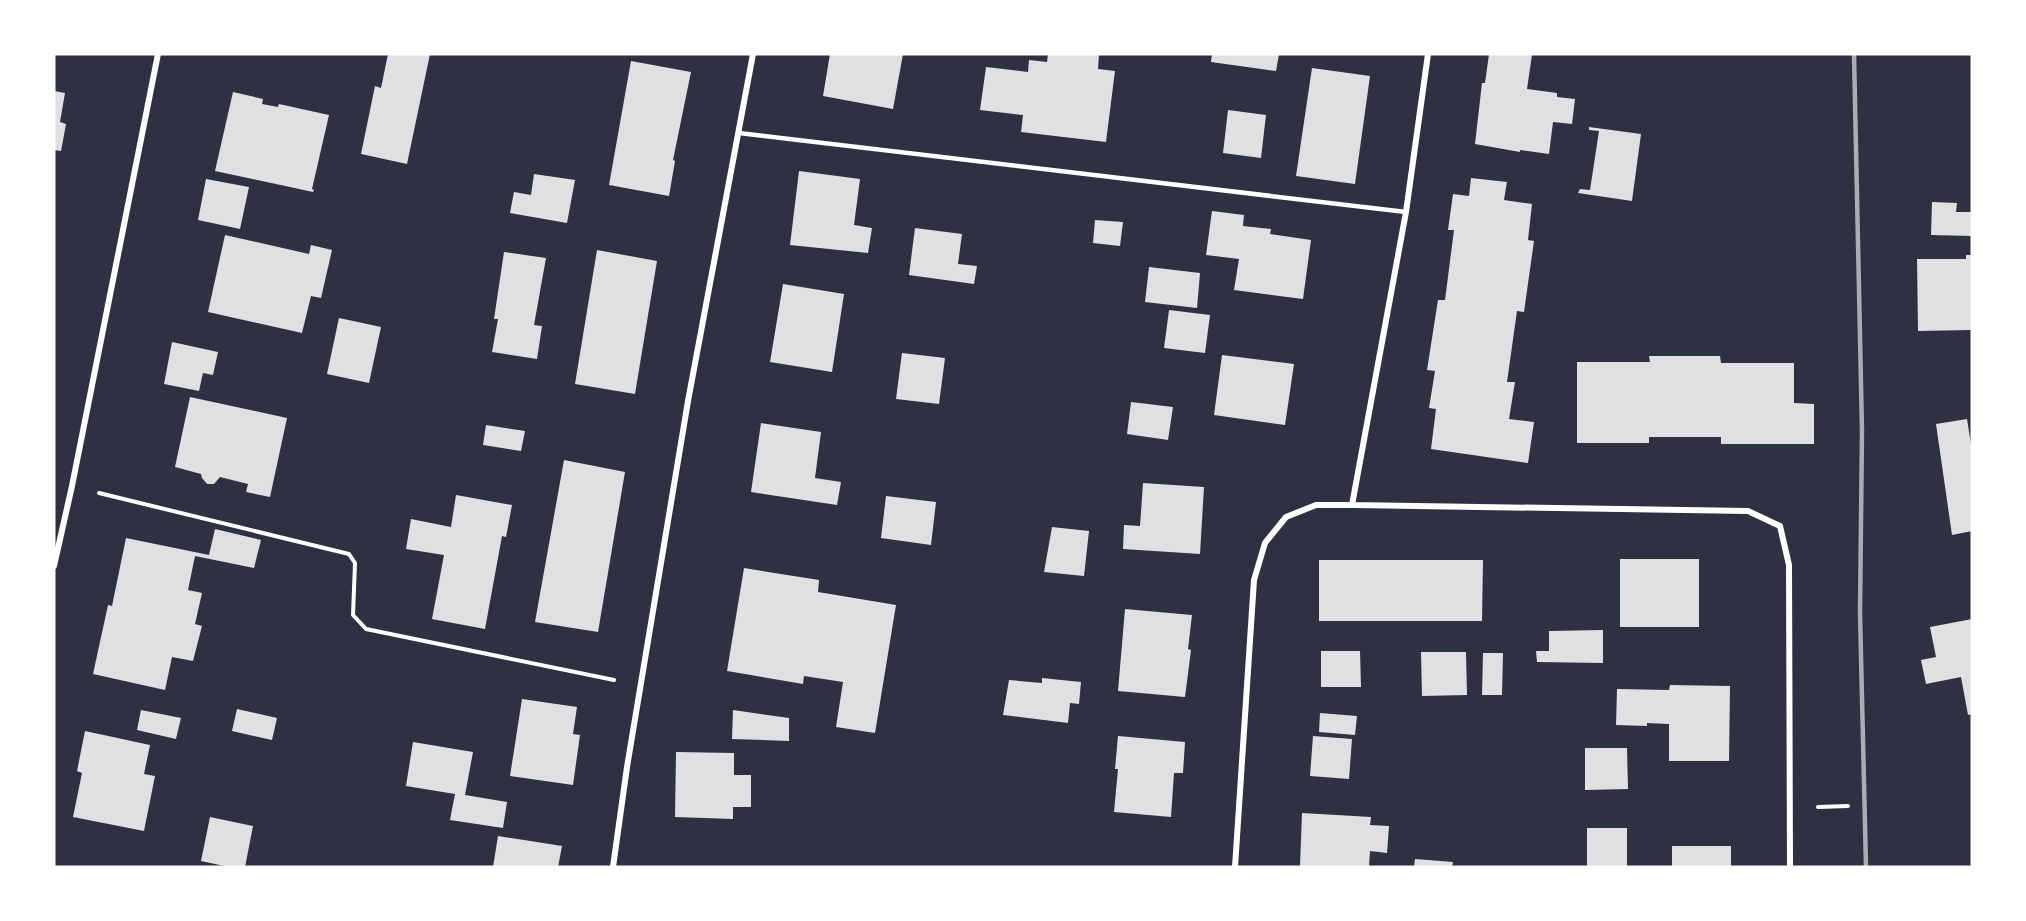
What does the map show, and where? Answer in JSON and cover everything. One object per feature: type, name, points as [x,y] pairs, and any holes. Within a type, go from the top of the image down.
[{"type":"street","points":[[54,566],[158,54]]},
{"type":"street","points":[[613,867],[688,401],[753,54]]},
{"type":"street","points":[[1352,505],[1406,212],[1428,54]]},
{"type":"street","points":[[1235,867],[1254,580],[1265,543],[1286,517],[1316,505],[1748,511],[1780,526],[1789,565],[1790,867]]},
{"type":"lane","points":[[739,133],[1406,212]]},
{"type":"path","points":[[72,486],[349,554],[355,563],[353,615],[366,629],[641,686]]},
{"type":"building","points":[[388,54],[430,54],[407,164],[361,154],[375,86],[381,88]]},
{"type":"building","points":[[830,54],[903,54],[893,109],[823,96]]},
{"type":"building","points":[[1048,54],[1099,54],[1098,69],[1115,71],[1106,142],[1021,132],[1023,115],[980,110],[986,67],[1028,72],[1029,60],[1047,62]]},
{"type":"building","points":[[1212,54],[1279,54],[1276,71],[1211,62]]},
{"type":"building","points":[[1489,54],[1532,55],[1527,89],[1557,93],[1557,97],[1575,99],[1572,124],[1553,122],[1549,154],[1520,150],[1520,152],[1475,144],[1482,83],[1485,83]]},
{"type":"building","points":[[631,61],[691,72],[673,160],[675,161],[669,196],[609,185]]},
{"type":"building","points":[[1312,68],[1370,76],[1355,184],[1296,176]]},
{"type":"building","points":[[54,91],[65,93],[60,122],[66,124],[61,151],[54,150]]},
{"type":"building","points":[[233,92],[263,99],[262,104],[278,107],[279,104],[329,115],[313,192],[215,171]]},
{"type":"building","points":[[1228,110],[1266,115],[1261,158],[1223,153]]},
{"type":"building","points":[[1589,127],[1641,134],[1632,201],[1578,193],[1580,189],[1590,190],[1599,131],[1589,130]]},
{"type":"building","points":[[799,171],[860,179],[854,225],[872,228],[868,253],[790,245]]},
{"type":"building","points":[[534,174],[575,180],[567,223],[510,213],[514,192],[531,195]]},
{"type":"building","points":[[1471,178],[1507,182],[1504,200],[1532,204],[1528,240],[1534,241],[1524,312],[1517,311],[1507,382],[1515,382],[1509,419],[1534,422],[1528,463],[1431,449],[1436,409],[1429,408],[1435,371],[1427,370],[1438,300],[1445,300],[1454,230],[1448,230],[1453,194],[1469,196]]},
{"type":"building","points":[[206,179],[249,187],[240,229],[198,220]]},
{"type":"building","points":[[1932,202],[1957,203],[1956,212],[1972,212],[1972,236],[1931,235]]},
{"type":"building","points":[[1212,211],[1244,215],[1243,226],[1271,229],[1270,234],[1311,240],[1303,299],[1234,290],[1239,259],[1206,255]]},
{"type":"building","points":[[1095,220],[1123,222],[1120,246],[1093,243]]},
{"type":"building","points":[[915,228],[962,234],[958,264],[977,266],[974,284],[909,275]]},
{"type":"building","points":[[225,235],[309,254],[311,245],[332,250],[321,298],[311,296],[302,333],[208,312]]},
{"type":"building","points":[[597,250],[657,261],[635,394],[575,384]]},
{"type":"building","points":[[504,252],[546,258],[534,325],[542,326],[537,359],[492,352],[498,319],[494,319]]},
{"type":"building","points":[[1966,255],[1972,255],[1972,330],[1918,331],[1917,259],[1966,259]]},
{"type":"building","points":[[1149,267],[1200,273],[1197,308],[1145,302]]},
{"type":"building","points":[[783,284],[844,294],[832,372],[770,362]]},
{"type":"building","points":[[1169,310],[1210,315],[1205,353],[1164,348]]},
{"type":"building","points":[[339,318],[381,327],[369,383],[327,374]]},
{"type":"building","points":[[172,342],[218,352],[213,375],[203,373],[199,391],[164,384]]},
{"type":"building","points":[[902,353],[945,358],[939,404],[896,399]]},
{"type":"building","points":[[1222,355],[1294,364],[1285,425],[1214,415]]},
{"type":"building","points":[[1649,356],[1720,356],[1721,363],[1794,363],[1794,403],[1814,404],[1814,444],[1721,444],[1721,437],[1649,437],[1649,443],[1577,443],[1577,362],[1650,362]]},
{"type":"building","points":[[190,397],[287,418],[270,497],[246,492],[248,484],[220,477],[214,484],[207,484],[201,474],[175,467]]},
{"type":"building","points":[[1131,402],[1173,407],[1168,440],[1127,434]]},
{"type":"building","points":[[1967,419],[1972,451],[1972,531],[1952,535],[1936,424]]},
{"type":"building","points":[[761,423],[821,432],[815,478],[841,482],[837,505],[751,492]]},
{"type":"building","points":[[486,425],[525,431],[521,451],[483,445]]},
{"type":"building","points":[[564,460],[625,472],[598,632],[535,622]]},
{"type":"building","points":[[1143,483],[1204,487],[1200,554],[1123,549],[1124,525],[1140,526]]},
{"type":"building","points":[[456,495],[512,505],[506,537],[502,536],[485,629],[432,619],[444,555],[406,549],[411,519],[451,527]]},
{"type":"building","points":[[886,496],[936,502],[931,545],[881,538]]},
{"type":"building","points":[[1052,527],[1089,531],[1084,576],[1044,572]]},
{"type":"building","points":[[215,529],[261,540],[254,568],[195,556],[188,590],[202,593],[195,624],[202,626],[193,661],[172,657],[165,690],[93,674],[108,605],[112,606],[126,538],[209,555]]},
{"type":"building","points":[[1620,559],[1699,559],[1699,627],[1620,627]]},
{"type":"building","points":[[1319,560],[1483,560],[1482,621],[1319,621]]},
{"type":"building","points":[[744,568],[819,580],[818,592],[896,605],[875,733],[836,727],[843,682],[804,676],[803,684],[727,671]]},
{"type":"building","points":[[1125,609],[1192,615],[1188,649],[1191,650],[1185,697],[1118,691]]},
{"type":"building","points":[[1972,619],[1972,714],[1968,715],[1961,677],[1926,684],[1921,660],[1936,657],[1930,627]]},
{"type":"building","points":[[1603,630],[1603,663],[1537,662],[1536,651],[1549,651],[1549,631]]},
{"type":"building","points":[[1321,651],[1360,651],[1361,687],[1321,687]]},
{"type":"building","points":[[1421,652],[1466,652],[1467,695],[1422,696]]},
{"type":"building","points":[[1483,653],[1503,653],[1502,695],[1482,695]]},
{"type":"building","points":[[1042,678],[1081,682],[1079,704],[1070,703],[1068,723],[1003,715],[1009,680],[1042,683]]},
{"type":"building","points":[[1670,685],[1730,686],[1729,761],[1669,761],[1669,724],[1616,725],[1617,689],[1669,690]]},
{"type":"building","points":[[522,699],[577,707],[573,734],[580,735],[573,785],[510,776]]},
{"type":"building","points":[[237,709],[277,718],[272,740],[232,731]]},
{"type":"building","points":[[141,710],[181,718],[176,739],[137,730]]},
{"type":"building","points":[[733,710],[789,718],[789,741],[732,739]]},
{"type":"building","points":[[1320,713],[1357,716],[1355,735],[1319,732]]},
{"type":"building","points":[[85,731],[150,745],[144,774],[155,776],[144,831],[73,817],[82,773],[77,771]]},
{"type":"building","points":[[1118,736],[1185,742],[1183,773],[1174,773],[1171,817],[1114,812]]},
{"type":"building","points":[[1313,736],[1352,739],[1349,779],[1310,776]]},
{"type":"building","points":[[413,742],[473,752],[465,795],[507,802],[503,828],[450,820],[455,794],[406,786]]},
{"type":"building","points":[[1585,748],[1627,748],[1628,789],[1585,790]]},
{"type":"building","points":[[676,752],[734,753],[734,775],[751,775],[751,807],[733,807],[733,819],[675,817]]},
{"type":"building","points":[[1302,813],[1371,817],[1370,825],[1389,826],[1387,853],[1370,851],[1369,867],[1300,866]]},
{"type":"building","points":[[210,817],[253,826],[245,867],[229,867],[201,861]]},
{"type":"building","points":[[1587,828],[1627,828],[1627,867],[1587,867]]},
{"type":"building","points":[[498,836],[562,846],[558,867],[493,867]]},
{"type":"building","points":[[1672,846],[1731,846],[1731,867],[1672,867]]},
{"type":"building","points":[[1415,859],[1453,862],[1452,867],[1414,867]]},
{"type":"railway","points":[[1854,54],[1862,431],[1860,613],[1866,867]]}]
